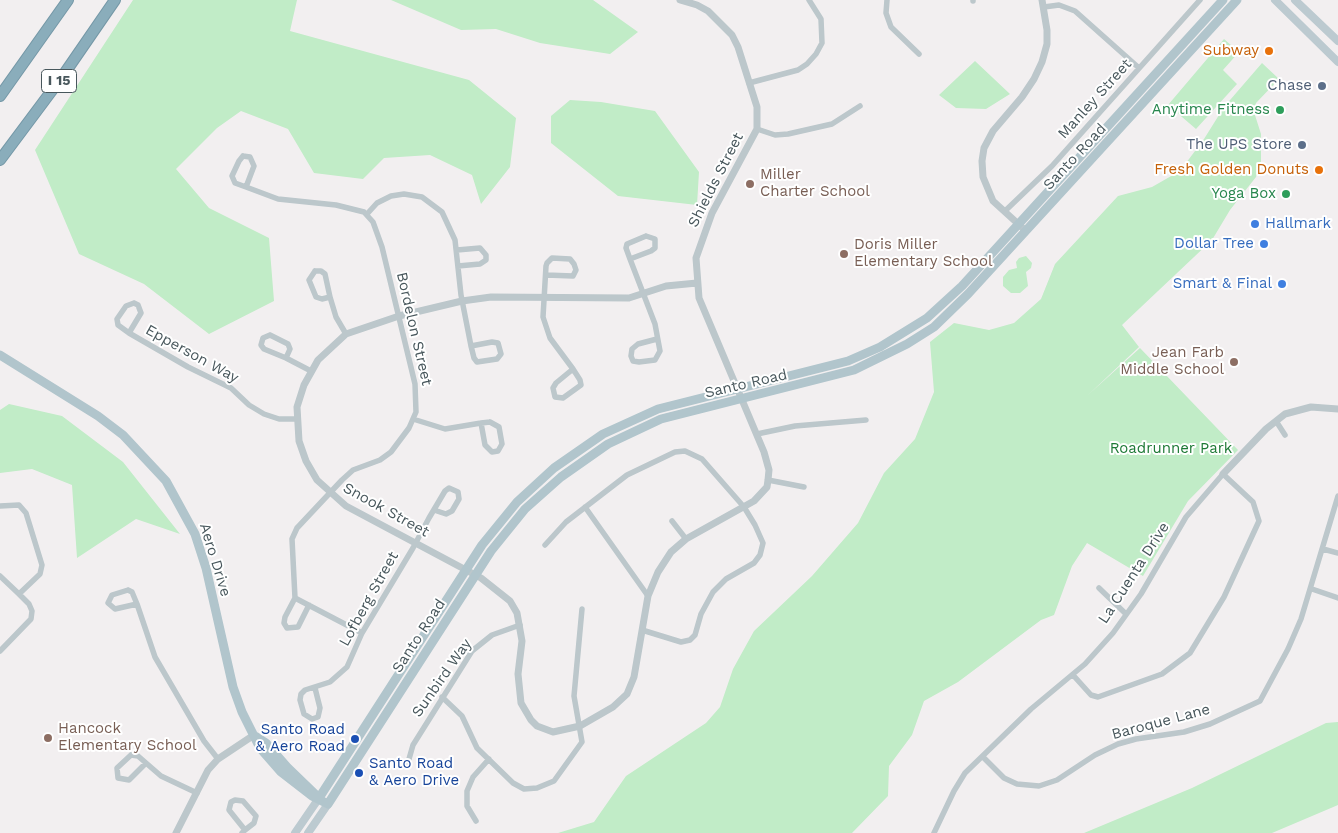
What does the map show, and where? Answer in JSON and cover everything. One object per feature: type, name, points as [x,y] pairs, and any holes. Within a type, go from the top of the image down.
[{"type":"highway","name":"I 15","points":[[0,96],[68,0]]},
{"type":"highway","name":"I 15","points":[[0,160],[62,77],[115,0]]},
{"type":"highway","points":[[0,84],[37,45]]},
{"type":"main road","name":"Santo Road","points":[[295,833],[465,570],[482,545],[517,502],[569,456],[603,434],[658,409],[736,388],[807,373],[848,360],[900,336],[941,306],[1223,0]]},
{"type":"main road","name":"Santo Road","points":[[308,833],[490,551],[525,509],[574,467],[608,444],[661,419],[741,398],[807,384],[854,370],[907,344],[948,315],[1237,0]]},
{"type":"main road","points":[[1275,0],[1338,62]]},
{"type":"main road","points":[[1295,0],[1338,41]]},
{"type":"main road","name":"Aero Drive","points":[[0,355],[111,426],[141,451],[166,481],[195,534],[206,568],[232,687],[242,712],[254,735],[266,742],[287,767],[315,791],[319,798],[328,804]]},
{"type":"street","name":"Shields Street","points":[[680,0],[698,2],[717,18],[732,35],[738,47],[756,107],[757,130],[703,233],[696,258],[697,283],[704,312],[767,460],[768,480]]},
{"type":"street","points":[[749,83],[798,70],[808,64],[816,54],[822,43],[822,19],[809,0]]},
{"type":"street","points":[[887,0],[886,13],[891,27],[919,54]]},
{"type":"street","name":"Manley Street","points":[[1005,211],[1052,166],[1200,0]]},
{"type":"street","points":[[1026,231],[993,201],[983,177],[982,161],[984,148],[993,130],[1022,97],[1042,62],[1047,44],[1043,4],[1059,5],[1075,11],[1139,68]]},
{"type":"street","points":[[757,130],[775,135],[788,134],[832,124],[860,106]]},
{"type":"street","points":[[246,187],[254,166],[250,157],[243,156],[232,176],[235,183],[278,199],[349,207],[367,214],[377,203],[391,196],[404,194],[422,197],[442,212],[451,228],[456,250],[462,301],[471,346],[474,358],[477,362],[497,359],[501,354],[498,344],[471,346]]},
{"type":"street","name":"Bordelon Street","points":[[295,598],[292,539],[297,528],[353,470],[380,460],[391,452],[413,419],[416,396],[415,384],[377,230],[367,214]]},
{"type":"street","points":[[630,259],[651,251],[656,244],[654,240],[649,236],[630,241],[626,248],[642,294],[652,317],[660,351],[655,360],[633,361],[631,356],[632,349],[638,344],[657,339]]},
{"type":"street","points":[[456,250],[480,248],[486,255],[486,260],[480,264],[458,266]]},
{"type":"street","points":[[546,275],[573,276],[576,270],[570,260],[552,258],[546,266],[543,317],[546,330],[573,369],[581,385],[564,398],[555,397],[553,388],[556,383],[573,369]]},
{"type":"street","points":[[330,297],[322,299],[316,297],[309,280],[314,271],[321,270],[325,274],[336,317],[346,334]]},
{"type":"street","name":"Snook Street","points":[[580,726],[553,732],[538,726],[526,713],[519,693],[518,674],[522,642],[520,626],[510,601],[475,575],[346,506],[329,493],[317,480],[306,461],[299,441],[298,407],[311,371],[327,350],[346,334],[399,316],[462,301],[492,297],[617,298],[642,294],[666,286],[697,283]]},
{"type":"street","name":"Epperson Way","points":[[129,333],[141,313],[138,305],[134,303],[126,306],[118,319],[118,325],[129,333],[188,367],[231,388],[264,414],[279,418],[297,419]]},
{"type":"street","points":[[286,358],[290,349],[288,344],[270,335],[263,338],[261,342],[264,349],[311,371]]},
{"type":"street","name":"La Cuenta Drive","points":[[934,833],[954,791],[965,773],[1031,709],[1073,675],[1113,633],[1141,594],[1186,517],[1224,474],[1285,414],[1311,407],[1338,409]]},
{"type":"street","points":[[413,419],[445,429],[482,423],[490,422],[499,427],[502,444],[498,451],[488,450],[485,445],[482,423]]},
{"type":"street","points":[[757,434],[795,426],[866,420]]},
{"type":"street","points":[[1276,421],[1285,435]]},
{"type":"street","points":[[544,545],[566,522],[627,475],[661,458],[685,451],[702,459],[744,507],[762,539],[760,555],[754,563],[726,579],[713,592],[701,614],[695,636],[690,640],[681,642],[642,630]]},
{"type":"street","points":[[1073,675],[1091,695],[1098,697],[1162,674],[1190,653],[1224,597],[1259,521],[1253,502],[1224,474]]},
{"type":"street","points":[[580,726],[613,707],[627,694],[634,677],[648,596],[658,572],[672,552],[686,539],[760,496],[767,487],[768,480],[804,488]]},
{"type":"street","name":"Lofberg Street","points":[[314,688],[320,708],[318,717],[312,719],[304,714],[300,700],[301,694],[306,690],[330,682],[347,667],[362,633],[445,491],[449,488],[458,492],[459,499],[452,511],[446,514],[434,510]]},
{"type":"street","name":"Baroque Lane","points":[[983,757],[1004,778],[1017,784],[1039,786],[1057,780],[1095,755],[1118,744],[1136,739],[1184,732],[1210,724],[1260,701],[1288,649],[1312,589],[1338,496]]},
{"type":"street","points":[[0,506],[19,505],[26,513],[42,565],[40,574],[19,594]]},
{"type":"street","points":[[585,507],[648,596]]},
{"type":"street","points":[[672,521],[686,539]]},
{"type":"street","points":[[1323,549],[1338,553]]},
{"type":"street","points":[[0,576],[29,604],[32,611],[30,619],[0,651]]},
{"type":"street","points":[[1099,588],[1126,614]]},
{"type":"street","points":[[1312,589],[1338,598]]},
{"type":"street","points":[[137,604],[115,609],[108,603],[112,595],[128,590],[132,592],[137,604],[155,657],[204,741],[218,759]]},
{"type":"street","points":[[309,606],[298,628],[287,628],[284,623],[285,617],[295,598],[362,633]]},
{"type":"street","points":[[442,697],[462,716],[477,748],[512,782],[524,789],[537,788],[554,781],[580,748],[582,742],[574,696],[582,609]]},
{"type":"street","name":"Sunbird Way","points":[[407,766],[413,745],[442,697],[476,647],[492,635],[520,626]]},
{"type":"street","points":[[176,833],[208,770],[218,759],[254,735]]},
{"type":"street","points":[[146,763],[129,780],[118,778],[116,773],[118,768],[129,756],[138,756],[146,763],[160,776],[196,794]]},
{"type":"street","points":[[476,821],[467,806],[467,790],[472,777],[489,759]]},
{"type":"street","points":[[238,799],[256,816],[254,823],[244,832],[229,810],[231,802],[238,799]]},
{"type":"green space","points":[[133,0],[297,0],[290,31],[469,80],[516,118],[510,167],[481,204],[472,175],[430,155],[384,158],[363,179],[314,173],[288,129],[241,111],[217,128],[176,169],[209,208],[269,238],[274,301],[209,334],[144,284],[79,254],[35,150]]},
{"type":"green space","points":[[391,0],[593,0],[638,32],[610,54],[540,43],[496,29],[461,30]]},
{"type":"green space","points":[[1224,39],[1239,52],[1223,70],[1237,84],[1196,129],[1168,105]]},
{"type":"green space","points":[[975,61],[1010,94],[986,109],[956,108],[939,95]]},
{"type":"green space","name":"Roadrunner Park","points":[[1262,63],[1279,79],[1256,103],[1254,112],[1261,134],[1261,162],[1256,177],[1230,210],[1212,240],[1122,325],[1139,347],[1088,395],[1140,348],[1238,450],[1188,501],[1143,576],[1087,543],[1072,566],[1054,615],[1041,620],[958,682],[924,701],[912,735],[889,766],[888,796],[852,833],[558,833],[594,822],[626,776],[706,723],[720,707],[733,669],[754,631],[812,576],[858,523],[884,473],[915,439],[934,392],[930,342],[954,323],[989,330],[1014,323],[1041,299],[1055,264],[1118,196],[1152,187],[1180,171],[1204,139],[1224,107]]},
{"type":"green space","points":[[570,100],[601,102],[655,111],[699,172],[697,205],[618,196],[551,143],[551,116]]},
{"type":"green space","points":[[1026,256],[1032,263],[1031,268],[1026,272],[1028,286],[1020,293],[1011,293],[1003,286],[1003,277],[1009,270],[1017,268],[1016,262],[1019,258]]},
{"type":"green space","points":[[9,404],[62,416],[123,462],[180,534],[136,519],[77,558],[72,485],[32,469],[0,473],[0,410]]},
{"type":"green space","points":[[1338,722],[1338,805],[1272,833],[1084,833],[1192,788],[1326,723]]},
{"type":"place","name":"Subway","points":[[1269,51]]},
{"type":"place","name":"Chase","points":[[1322,86]]},
{"type":"place","name":"Anytime Fitness","points":[[1280,110]]},
{"type":"place","name":"The UPS Store","points":[[1302,145]]},
{"type":"place","name":"Fresh Golden Donuts","points":[[1319,170]]},
{"type":"place","name":"Miller Charter School","points":[[750,184]]},
{"type":"place","name":"Yoga Box","points":[[1286,194]]},
{"type":"place","name":"Hallmark","points":[[1255,224]]},
{"type":"place","name":"Dollar Tree","points":[[1264,244]]},
{"type":"place","name":"Doris Miller Elementary School","points":[[844,254]]},
{"type":"place","name":"Smart & Final","points":[[1282,284]]},
{"type":"place","name":"Jean Farb Middle School","points":[[1234,362]]},
{"type":"place","name":"Hancock Elementary School","points":[[48,738]]},
{"type":"place","name":"Santo Road & Aero Road","points":[[355,739]]},
{"type":"place","name":"Santo Road & Aero Drive","points":[[359,773]]}]
